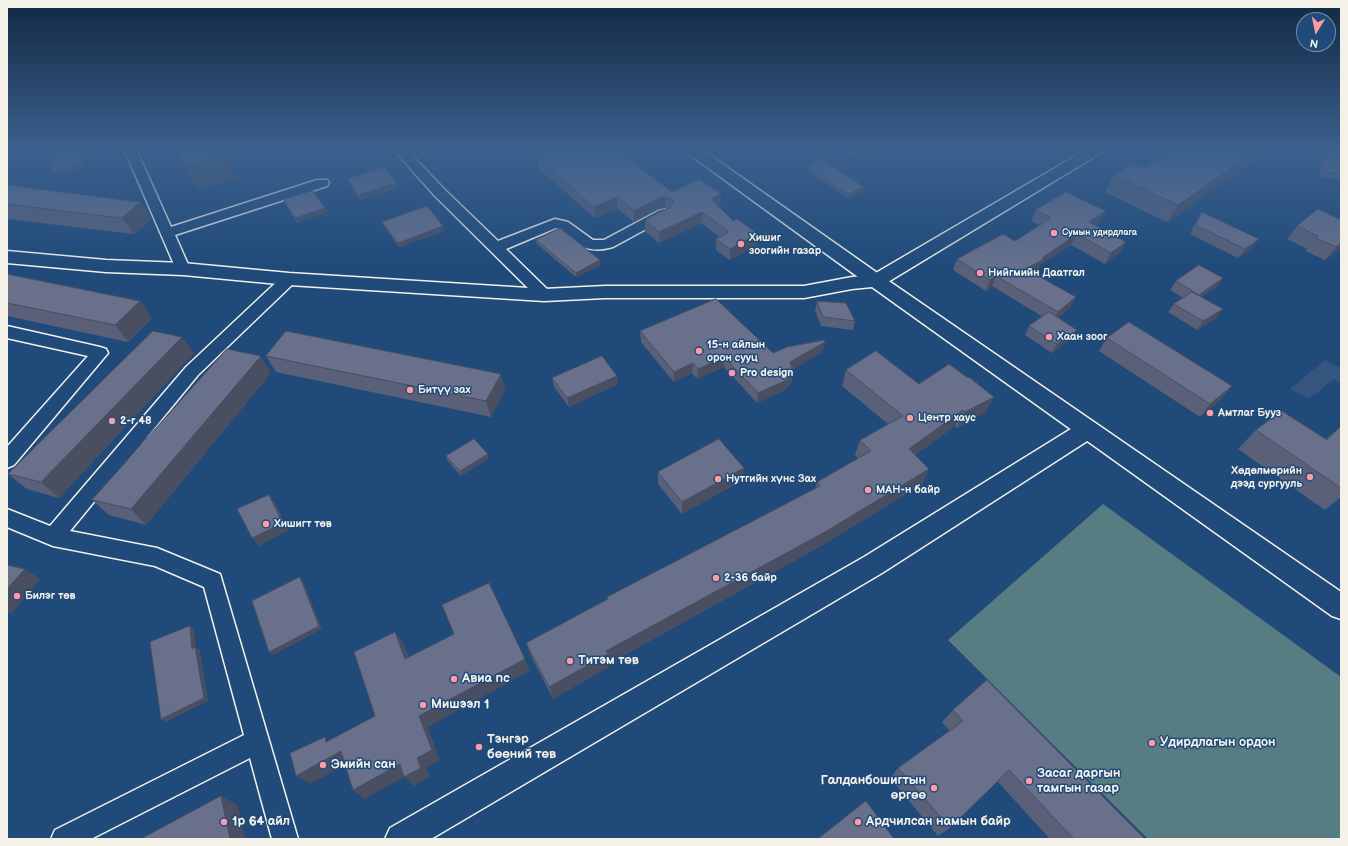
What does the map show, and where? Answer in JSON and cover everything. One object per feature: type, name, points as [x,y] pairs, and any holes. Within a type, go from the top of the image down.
[{"type":"main road","points":[[749,190],[1341,607]]},
{"type":"main road","points":[[7,257],[106,266],[184,269],[289,280],[544,295],[606,292],[804,292],[852,283],[876,281],[1028,190]]},
{"type":"main road","points":[[401,839],[873,565],[1088,430]]},
{"type":"street","points":[[148,190],[184,269]]},
{"type":"street","points":[[167,233],[299,190]]},
{"type":"street","points":[[438,190],[544,295]]},
{"type":"street","points":[[496,247],[555,223],[562,224],[590,246],[608,244],[665,213]]},
{"type":"street","points":[[53,537],[192,371],[289,280]]},
{"type":"street","points":[[7,332],[100,353],[9,454]]},
{"type":"street","points":[[7,518],[53,537],[157,557],[213,581],[285,839]]},
{"type":"street","points":[[64,839],[258,741]]},
{"type":"shaded area","points":[[1325,360],[1341,368],[1341,383],[1334,379],[1309,399],[1290,389]]},
{"type":"green space","points":[[1103,504],[1341,677],[1341,839],[1148,839],[948,640]]},
{"type":"building","points":[[7,190],[50,190],[140,202],[122,218],[7,204]]},
{"type":"building","points":[[355,190],[372,190],[358,195]]},
{"type":"building","points":[[575,190],[670,190],[672,192],[675,190],[716,190],[721,194],[711,199],[733,221],[737,219],[758,234],[730,249],[716,239],[729,232],[702,212],[659,232],[645,220],[671,206],[673,201],[670,198],[665,197],[659,198],[634,211],[617,197],[594,207]]},
{"type":"building","points":[[843,190],[856,190],[848,194]]},
{"type":"building","points":[[1147,190],[1199,190],[1178,205]]},
{"type":"building","points":[[313,191],[325,208],[295,218],[284,201]]},
{"type":"building","points":[[1066,192],[1106,211],[1089,222],[1126,242],[1111,253],[1077,234],[1042,258],[1044,259],[1026,269],[1076,297],[1058,312],[996,276],[990,280],[957,259],[1003,234],[1015,241],[1051,218],[1036,210]]},
{"type":"building","points":[[427,206],[443,226],[398,243],[382,222]]},
{"type":"building","points":[[1318,209],[1339,219],[1341,218],[1341,243],[1336,247],[1316,238],[1318,236],[1297,226]]},
{"type":"building","points":[[1202,212],[1259,239],[1245,249],[1196,225]]},
{"type":"building","points":[[560,228],[600,260],[576,273],[536,240]]},
{"type":"building","points":[[1199,265],[1223,278],[1199,295],[1176,281]]},
{"type":"building","points":[[7,274],[140,301],[115,325],[7,303]]},
{"type":"building","points":[[1192,292],[1223,309],[1203,321],[1174,304]]},
{"type":"building","points":[[716,299],[773,353],[787,347],[824,340],[825,342],[790,362],[793,373],[787,380],[758,393],[724,357],[698,369],[693,363],[674,372],[640,331]]},
{"type":"building","points":[[817,301],[846,303],[855,321],[823,317]]},
{"type":"building","points":[[1049,312],[1077,330],[1057,344],[1029,326]]},
{"type":"building","points":[[1129,322],[1232,386],[1210,404],[1107,338]]},
{"type":"building","points":[[153,331],[182,337],[41,482],[8,474]]},
{"type":"building","points":[[286,331],[501,374],[486,401],[266,356]]},
{"type":"building","points":[[227,349],[261,356],[131,509],[92,500]]},
{"type":"building","points":[[876,351],[919,384],[949,364],[968,378],[969,377],[994,397],[965,412],[963,410],[909,449],[929,469],[825,532],[606,651],[608,654],[549,687],[526,643],[608,599],[607,597],[820,486],[817,482],[871,451],[860,440],[903,416],[846,370]]},
{"type":"building","points":[[602,356],[617,376],[567,398],[552,378]]},
{"type":"building","points":[[1282,411],[1327,440],[1341,426],[1341,488],[1256,430]]},
{"type":"building","points":[[474,439],[488,454],[460,471],[446,456]]},
{"type":"building","points":[[719,439],[744,468],[682,502],[658,472]]},
{"type":"building","name":"Хишигт төв","points":[[269,495],[283,523],[252,538],[237,509]]},
{"type":"building","points":[[7,565],[25,569],[7,589]]},
{"type":"building","points":[[300,577],[319,626],[269,652],[252,601]]},
{"type":"building","name":"Мишээл 1","points":[[489,583],[525,659],[419,716],[432,750],[417,758],[421,768],[404,777],[400,764],[353,790],[341,751],[296,776],[290,753],[325,737],[326,742],[375,716],[354,652],[395,632],[405,659],[454,634],[442,605]]},
{"type":"building","points":[[190,626],[192,649],[195,647],[204,698],[161,719],[150,642]]},
{"type":"building","points":[[987,680],[1145,839],[1074,839],[1009,770],[950,828],[898,768],[963,721],[953,710]]},
{"type":"building","points":[[221,796],[230,839],[141,839]]},
{"type":"building","name":"Ардчилсан намын байр","points":[[866,801],[894,839],[818,839]]},
{"type":"place","name":"Сумын удирдлага","points":[[1054,233]]},
{"type":"place","name":"Хишиг зоогийн газар","points":[[741,244]]},
{"type":"place","name":"Нийгмийн Даатгал","points":[[980,273]]},
{"type":"place","name":"Хаан зоог","points":[[1049,337]]},
{"type":"place","name":"15-н айлын орон сууц","points":[[699,351]]},
{"type":"place","name":"Pro design","points":[[732,373]]},
{"type":"place","name":"Битүү зах","points":[[410,390]]},
{"type":"place","name":"Амтлаг Бууз","points":[[1210,413]]},
{"type":"place","name":"Центр хаус","points":[[910,418]]},
{"type":"place","name":"2-r 48","points":[[112,421]]},
{"type":"place","name":"Хөдөлмөрийн дээд сургууль","points":[[1310,477]]},
{"type":"place","name":"Нутгийн хүнс Зах","points":[[718,479]]},
{"type":"place","name":"МАН-н байр","points":[[868,490]]},
{"type":"place","name":"Хишигт төв","points":[[266,524]]},
{"type":"place","name":"2-36 байр","points":[[716,578]]},
{"type":"place","name":"Билэг төв","points":[[17,596]]},
{"type":"place","name":"Титэм төв","points":[[570,661]]},
{"type":"place","name":"Авиа пс","points":[[454,679]]},
{"type":"place","name":"Мишээл 1","points":[[423,705]]},
{"type":"place","name":"Удирдлагын ордон","points":[[1152,743]]},
{"type":"place","name":"Тэнгэр бөөний төв","points":[[479,747]]},
{"type":"place","name":"Эмийн сан","points":[[323,765]]},
{"type":"place","name":"Засаг даргын тамгын газар","points":[[1029,781]]},
{"type":"place","name":"Галданбошигтын өргөө","points":[[934,788]]},
{"type":"place","name":"1р 64 айл","points":[[224,822]]},
{"type":"place","name":"Ардчилсан намын байр","points":[[858,822]]}]
